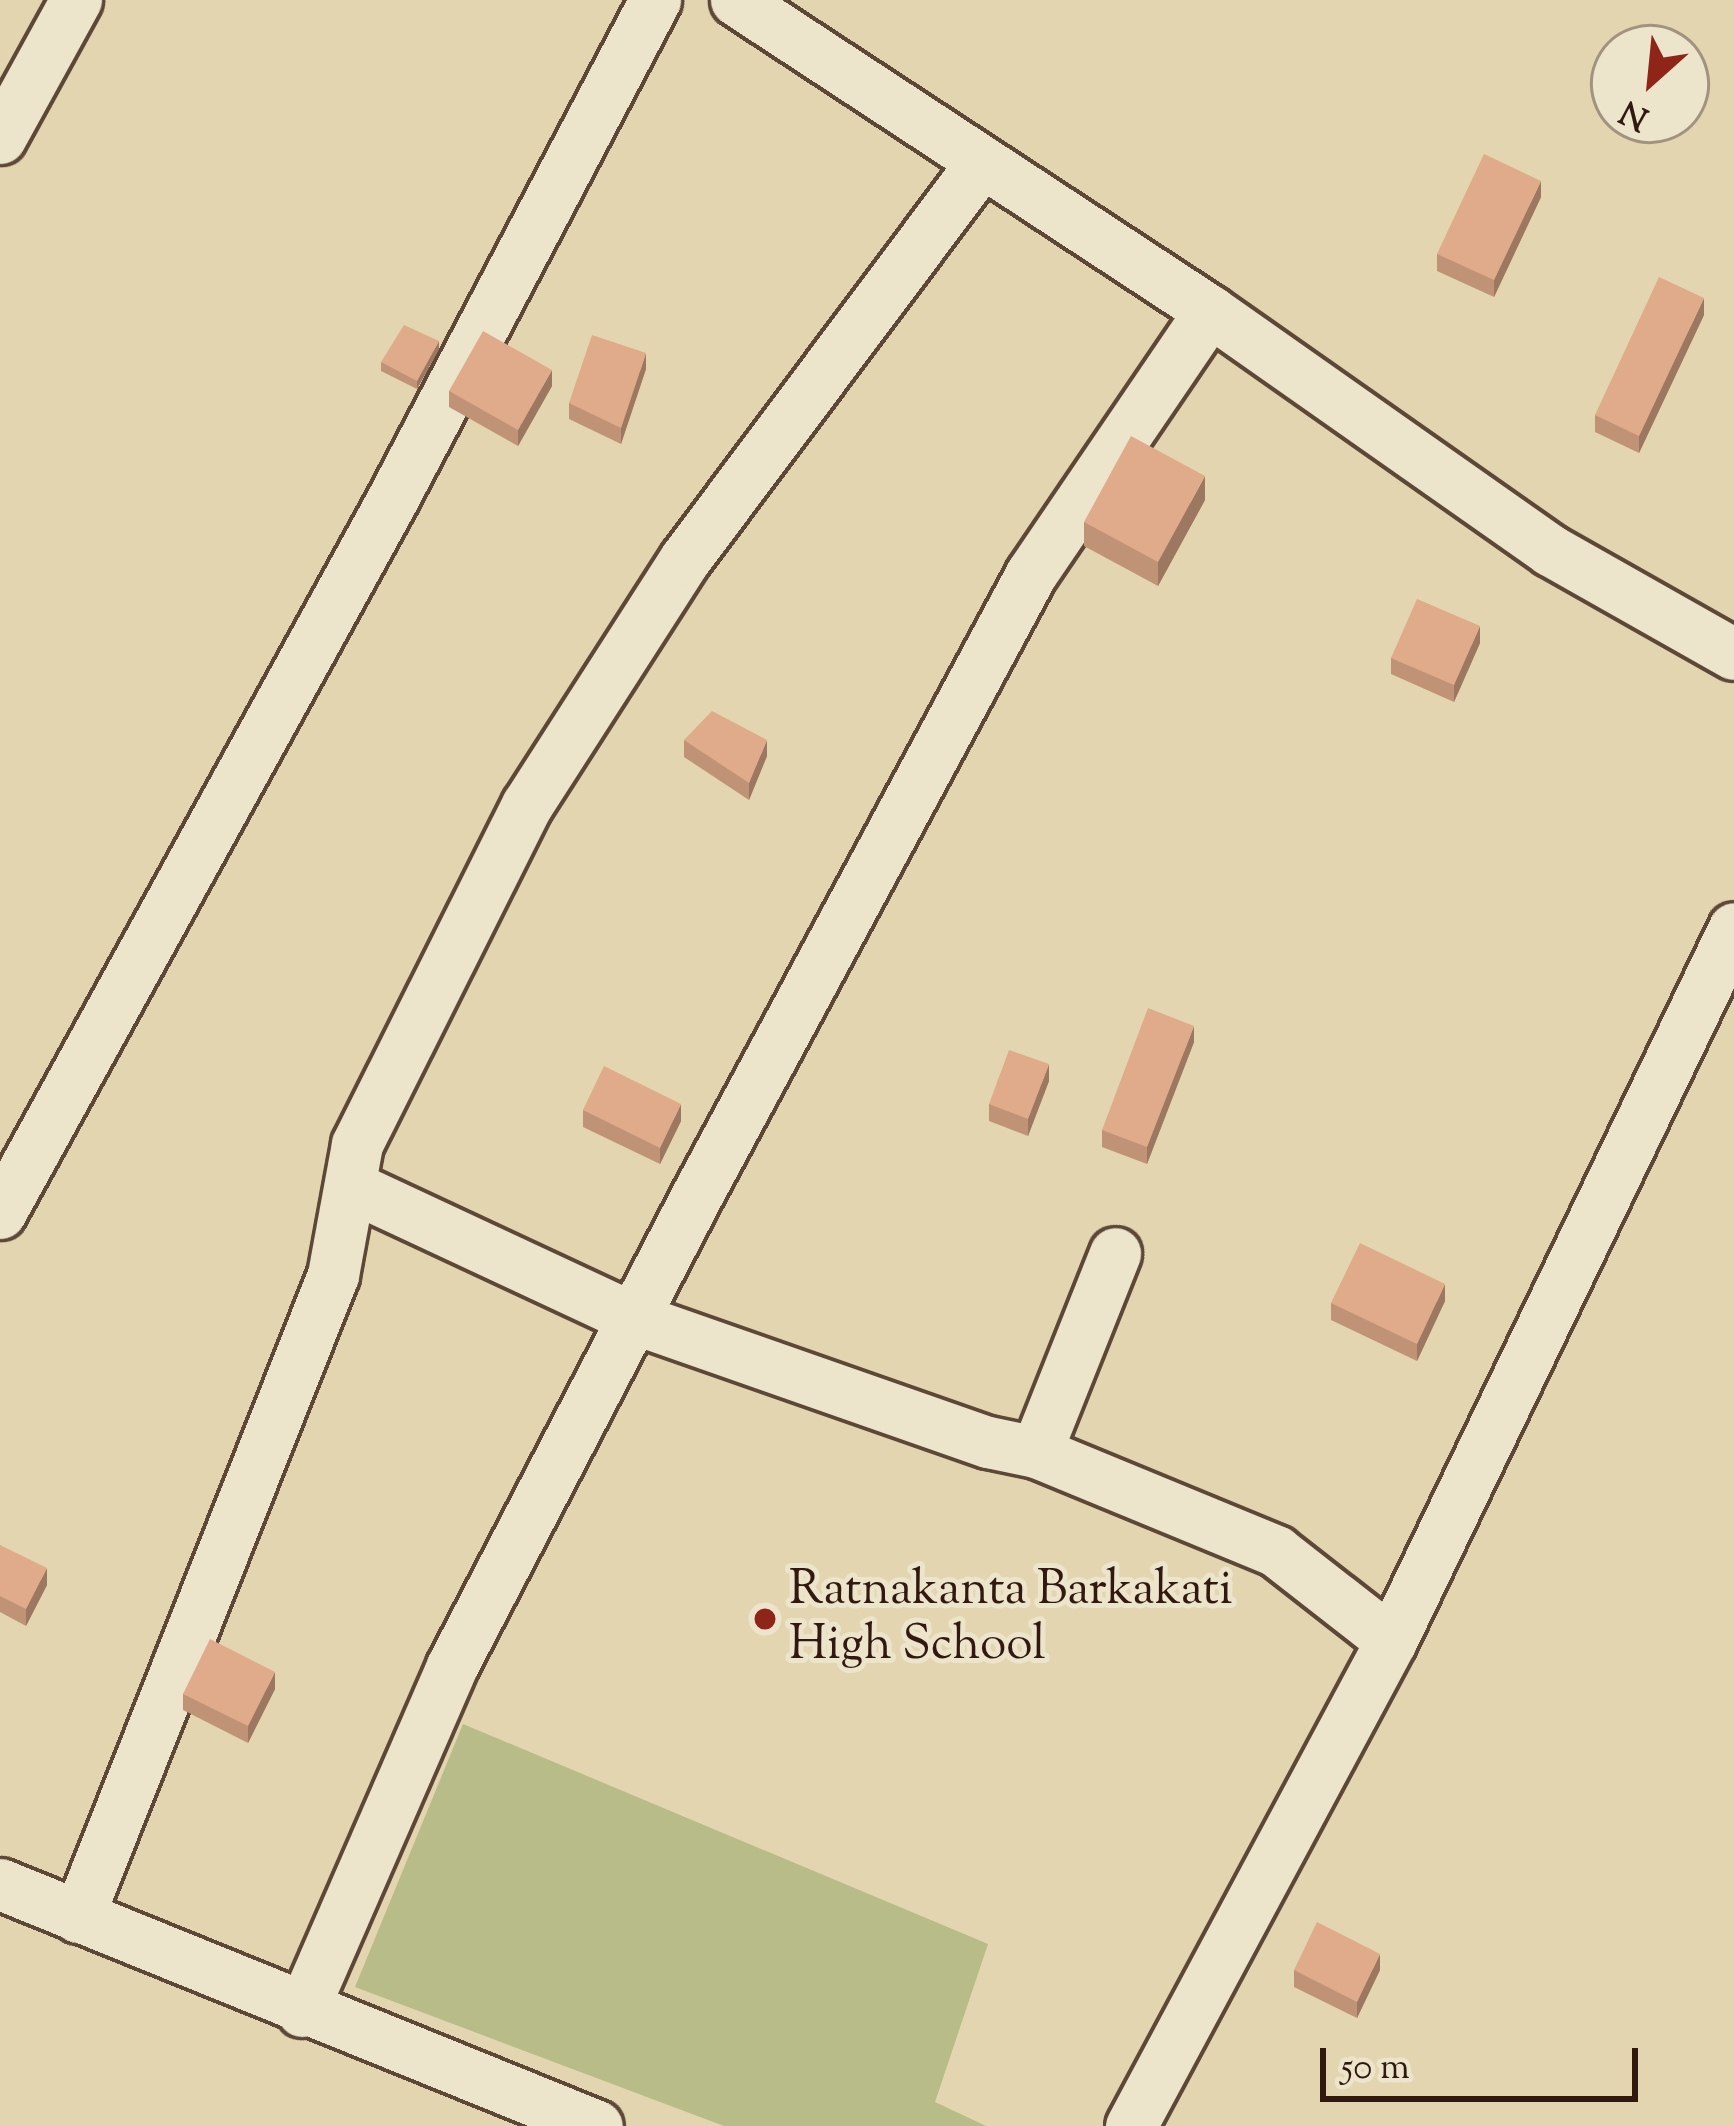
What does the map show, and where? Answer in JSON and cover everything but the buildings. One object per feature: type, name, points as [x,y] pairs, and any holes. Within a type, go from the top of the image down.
[{"type":"street","points":[[0,138],[76,0]]},
{"type":"street","points":[[0,1213],[393,498],[655,0]]},
{"type":"street","points":[[736,0],[1210,311],[1550,550],[1734,654]]},
{"type":"street","points":[[78,1917],[333,1275],[357,1144],[527,805],[685,559],[982,162]]},
{"type":"street","points":[[302,2011],[452,1666],[1030,574],[1210,311]]},
{"type":"street","points":[[1131,2126],[1391,1641],[1734,928]]},
{"type":"street","points":[[350,1186],[633,1318],[988,1442],[1036,1452],[1276,1551],[1391,1641]]},
{"type":"street","points":[[1036,1452],[1115,1253]]},
{"type":"street","points":[[0,1884],[302,2011],[597,2126]]},
{"type":"green space","points":[[463,1724],[988,1944],[935,2102],[986,2126],[724,2126],[355,1987]]},
{"type":"place","name":"Ratnakanta Barkakati High School","points":[[765,1619]]}]
